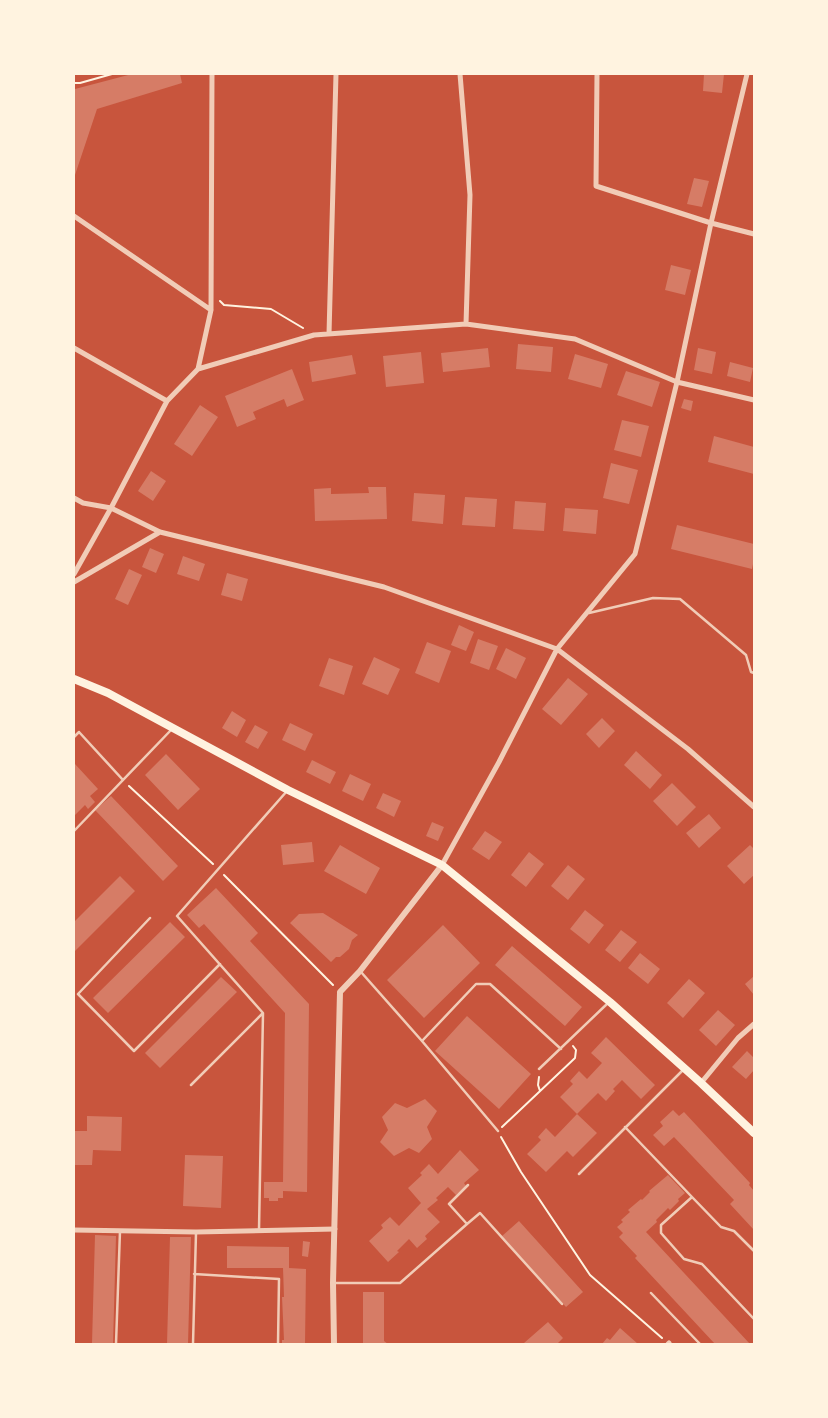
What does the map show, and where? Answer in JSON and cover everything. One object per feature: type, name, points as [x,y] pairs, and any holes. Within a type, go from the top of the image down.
[{"type":"main road","points":[[74,678],[108,693],[288,790],[442,865],[610,1002],[754,1133]]},
{"type":"street","points":[[198,369],[211,310],[212,74]]},
{"type":"street","points":[[329,334],[336,74]]},
{"type":"street","points":[[460,74],[470,195],[466,324]]},
{"type":"street","points":[[597,74],[596,186],[711,223],[754,234]]},
{"type":"street","points":[[334,1344],[333,1283],[340,992],[360,970],[442,865],[499,762],[557,649],[635,554],[677,382],[711,223],[747,74]]},
{"type":"street","points":[[74,216],[211,310]]},
{"type":"street","points":[[74,574],[167,401],[198,369],[314,335],[466,324],[575,339],[677,382],[754,400]]},
{"type":"street","points":[[74,348],[167,401]]},
{"type":"street","points":[[74,498],[83,503],[111,508],[160,532],[384,587],[557,649],[688,749],[754,807]]},
{"type":"street","points":[[74,582],[160,532]]},
{"type":"street","points":[[701,1083],[738,1038],[754,1024]]},
{"type":"street","points":[[74,1230],[196,1232],[335,1230]]},
{"type":"lane","points":[[586,614],[653,598],[680,599],[746,655],[751,672],[754,673]]},
{"type":"lane","points":[[74,831],[173,728]]},
{"type":"lane","points":[[74,737],[79,732],[123,780]]},
{"type":"lane","points":[[259,1231],[263,1013],[177,916],[288,790]]},
{"type":"lane","points":[[150,918],[78,994],[134,1051],[220,964]]},
{"type":"lane","points":[[360,970],[422,1040],[498,1131]]},
{"type":"lane","points":[[422,1040],[476,984],[490,984],[561,1049]]},
{"type":"lane","points":[[540,1069],[610,1002]]},
{"type":"lane","points":[[191,1086],[263,1013]]},
{"type":"lane","points":[[578,1174],[684,1069]]},
{"type":"lane","points":[[625,1127],[721,1227],[734,1231],[754,1251]]},
{"type":"lane","points":[[467,1224],[449,1204],[468,1185]]},
{"type":"lane","points":[[692,1197],[661,1226],[661,1233],[684,1259],[702,1264],[754,1319]]},
{"type":"lane","points":[[333,1283],[400,1283],[480,1213],[562,1304]]},
{"type":"lane","points":[[116,1344],[120,1230]]},
{"type":"lane","points":[[192,1344],[196,1232]]},
{"type":"lane","points":[[194,1274],[279,1279],[278,1344]]},
{"type":"lane","points":[[651,1293],[700,1344]]},
{"type":"path","points":[[74,83],[112,74]]},
{"type":"path","points":[[211,292],[224,304],[271,309],[314,335]]},
{"type":"path","points":[[123,780],[218,869],[340,992]]},
{"type":"path","points":[[569,1041],[576,1050],[575,1058],[498,1131],[521,1172],[590,1275],[668,1344]]},
{"type":"path","points":[[540,1069],[538,1085],[540,1091]]},
{"type":"building","points":[[132,74],[180,74],[182,83],[97,109],[75,175],[75,89]]},
{"type":"building","points":[[704,74],[724,74],[722,93],[703,91]]},
{"type":"building","points":[[694,178],[709,181],[702,207],[687,204]]},
{"type":"building","points":[[671,265],[691,270],[685,295],[665,290]]},
{"type":"building","points":[[518,344],[553,347],[551,372],[516,369]]},
{"type":"building","points":[[488,348],[490,367],[443,372],[441,353]]},
{"type":"building","points":[[698,348],[716,352],[712,374],[694,370]]},
{"type":"building","points":[[421,352],[424,383],[386,387],[383,356]]},
{"type":"building","points":[[575,354],[608,364],[601,388],[568,379]]},
{"type":"building","points":[[352,355],[356,374],[312,382],[309,362]]},
{"type":"building","points":[[730,362],[753,368],[750,382],[727,376]]},
{"type":"building","points":[[292,369],[304,400],[287,407],[284,399],[253,412],[256,419],[237,427],[225,396]]},
{"type":"building","points":[[626,371],[660,382],[652,407],[617,395]]},
{"type":"building","points":[[684,399],[693,401],[691,411],[681,408]]},
{"type":"building","points":[[200,405],[218,417],[192,456],[174,444]]},
{"type":"building","points":[[622,420],[649,426],[641,457],[614,450]]},
{"type":"building","points":[[714,436],[754,447],[754,474],[708,462]]},
{"type":"building","points":[[611,463],[638,470],[629,504],[603,498]]},
{"type":"building","points":[[151,471],[166,481],[153,501],[138,491]]},
{"type":"building","points":[[368,487],[386,487],[387,519],[315,521],[314,489],[331,488],[331,494],[369,493]]},
{"type":"building","points":[[414,493],[445,495],[443,524],[412,521]]},
{"type":"building","points":[[465,497],[497,499],[495,527],[462,525]]},
{"type":"building","points":[[515,501],[546,503],[544,531],[513,529]]},
{"type":"building","points":[[565,508],[598,510],[596,534],[563,531]]},
{"type":"building","points":[[677,525],[754,544],[752,569],[671,549]]},
{"type":"building","points":[[150,548],[164,554],[156,573],[142,567]]},
{"type":"building","points":[[183,556],[205,564],[199,581],[177,574]]},
{"type":"building","points":[[129,569],[142,575],[128,605],[115,599]]},
{"type":"building","points":[[227,573],[248,579],[242,601],[221,595]]},
{"type":"building","points":[[459,625],[474,632],[466,651],[451,645]]},
{"type":"building","points":[[478,639],[498,646],[489,670],[470,663]]},
{"type":"building","points":[[427,642],[451,651],[439,683],[415,673]]},
{"type":"building","points":[[506,648],[526,658],[516,679],[496,669]]},
{"type":"building","points":[[374,657],[400,669],[388,695],[362,684]]},
{"type":"building","points":[[329,658],[353,666],[344,695],[319,686]]},
{"type":"building","points":[[568,678],[588,694],[561,725],[542,709]]},
{"type":"building","points":[[232,711],[246,720],[237,737],[222,728]]},
{"type":"building","points":[[602,718],[615,731],[599,748],[586,734]]},
{"type":"building","points":[[290,723],[313,734],[305,751],[282,740]]},
{"type":"building","points":[[255,725],[268,732],[258,749],[245,742]]},
{"type":"building","points":[[636,751],[662,775],[650,789],[624,765]]},
{"type":"building","points":[[166,754],[200,789],[178,810],[145,775]]},
{"type":"building","points":[[312,760],[336,772],[330,784],[306,772]]},
{"type":"building","points":[[75,764],[98,789],[90,796],[95,802],[88,809],[85,805],[74,816]]},
{"type":"building","points":[[350,774],[371,784],[363,801],[342,791]]},
{"type":"building","points":[[672,783],[696,807],[677,826],[653,801]]},
{"type":"building","points":[[383,793],[401,801],[394,817],[376,808]]},
{"type":"building","points":[[111,796],[178,866],[163,881],[95,810]]},
{"type":"building","points":[[709,814],[721,828],[699,848],[686,833]]},
{"type":"building","points":[[432,822],[444,827],[438,841],[426,836]]},
{"type":"building","points":[[485,831],[502,842],[489,860],[472,849]]},
{"type":"building","points":[[312,842],[314,862],[283,865],[281,845]]},
{"type":"building","points":[[340,845],[380,868],[366,894],[324,871]]},
{"type":"building","points":[[750,845],[754,849],[754,875],[744,884],[727,866]]},
{"type":"building","points":[[529,852],[544,864],[526,887],[511,875]]},
{"type":"building","points":[[568,865],[585,879],[568,900],[551,886]]},
{"type":"building","points":[[120,876],[135,891],[74,952],[74,922]]},
{"type":"building","points":[[216,888],[258,933],[250,941],[309,1004],[307,1192],[283,1191],[283,1198],[278,1198],[278,1201],[269,1201],[269,1198],[264,1198],[264,1182],[283,1182],[285,1013],[204,924],[199,928],[187,915]]},
{"type":"building","points":[[585,910],[604,925],[589,944],[570,929]]},
{"type":"building","points":[[323,913],[358,935],[352,940],[349,949],[331,962],[290,923],[299,914]]},
{"type":"building","points":[[170,922],[185,937],[108,1013],[93,998]]},
{"type":"building","points":[[443,925],[480,963],[424,1018],[387,980]]},
{"type":"building","points":[[621,930],[637,942],[620,962],[605,950]]},
{"type":"building","points":[[512,946],[582,1007],[565,1026],[495,965]]},
{"type":"building","points":[[640,953],[660,969],[648,984],[628,968]]},
{"type":"building","points":[[754,976],[754,995],[745,984]]},
{"type":"building","points":[[221,977],[237,992],[160,1068],[145,1053]]},
{"type":"building","points":[[689,979],[705,993],[683,1018],[667,1003]]},
{"type":"building","points":[[718,1010],[735,1025],[716,1046],[699,1030]]},
{"type":"building","points":[[467,1016],[531,1074],[499,1109],[435,1051]]},
{"type":"building","points":[[606,1037],[655,1085],[641,1099],[622,1080],[613,1089],[615,1091],[606,1101],[598,1093],[577,1114],[560,1097],[573,1084],[570,1081],[579,1071],[587,1079],[602,1063],[591,1053]]},
{"type":"building","points":[[747,1051],[754,1058],[754,1070],[746,1079],[732,1067]]},
{"type":"building","points":[[425,1099],[437,1111],[427,1127],[432,1139],[419,1153],[409,1148],[394,1156],[380,1142],[388,1130],[382,1117],[395,1103],[407,1108]]},
{"type":"building","points":[[673,1110],[679,1116],[684,1112],[750,1183],[749,1185],[754,1191],[754,1230],[730,1204],[734,1200],[674,1137],[664,1146],[653,1135],[663,1126],[660,1122]]},
{"type":"building","points":[[577,1114],[597,1133],[573,1157],[567,1151],[546,1172],[527,1154],[541,1140],[538,1137],[546,1128],[555,1137]]},
{"type":"building","points":[[87,1116],[122,1117],[121,1151],[93,1150],[92,1165],[74,1165],[74,1131],[87,1131]]},
{"type":"building","points":[[460,1150],[479,1170],[464,1183],[466,1186],[456,1195],[448,1187],[436,1198],[438,1200],[427,1209],[440,1222],[425,1236],[427,1239],[417,1248],[409,1239],[388,1262],[369,1241],[383,1228],[381,1225],[390,1217],[399,1226],[421,1203],[408,1188],[422,1175],[420,1173],[429,1164],[438,1174]]},
{"type":"building","points":[[185,1155],[223,1156],[221,1208],[183,1206]]},
{"type":"building","points":[[668,1175],[685,1193],[646,1232],[750,1344],[715,1344],[635,1258],[637,1256],[619,1237],[623,1233],[617,1227],[623,1222],[621,1220],[630,1212],[628,1210],[642,1200],[649,1191]]},
{"type":"building","points":[[519,1221],[583,1292],[566,1307],[502,1236]]},
{"type":"building","points":[[95,1235],[116,1236],[113,1344],[92,1344]]},
{"type":"building","points":[[170,1237],[191,1237],[188,1344],[167,1344]]},
{"type":"building","points":[[303,1241],[310,1242],[308,1257],[302,1256]]},
{"type":"building","points":[[227,1246],[289,1247],[289,1268],[306,1269],[305,1344],[282,1344],[282,1340],[284,1340],[283,1268],[227,1268]]},
{"type":"building","points":[[363,1292],[384,1292],[384,1341],[388,1344],[363,1344]]},
{"type":"building","points":[[548,1322],[563,1338],[557,1344],[524,1343]]},
{"type":"building","points":[[620,1328],[638,1344],[602,1344],[607,1338],[610,1340]]}]
